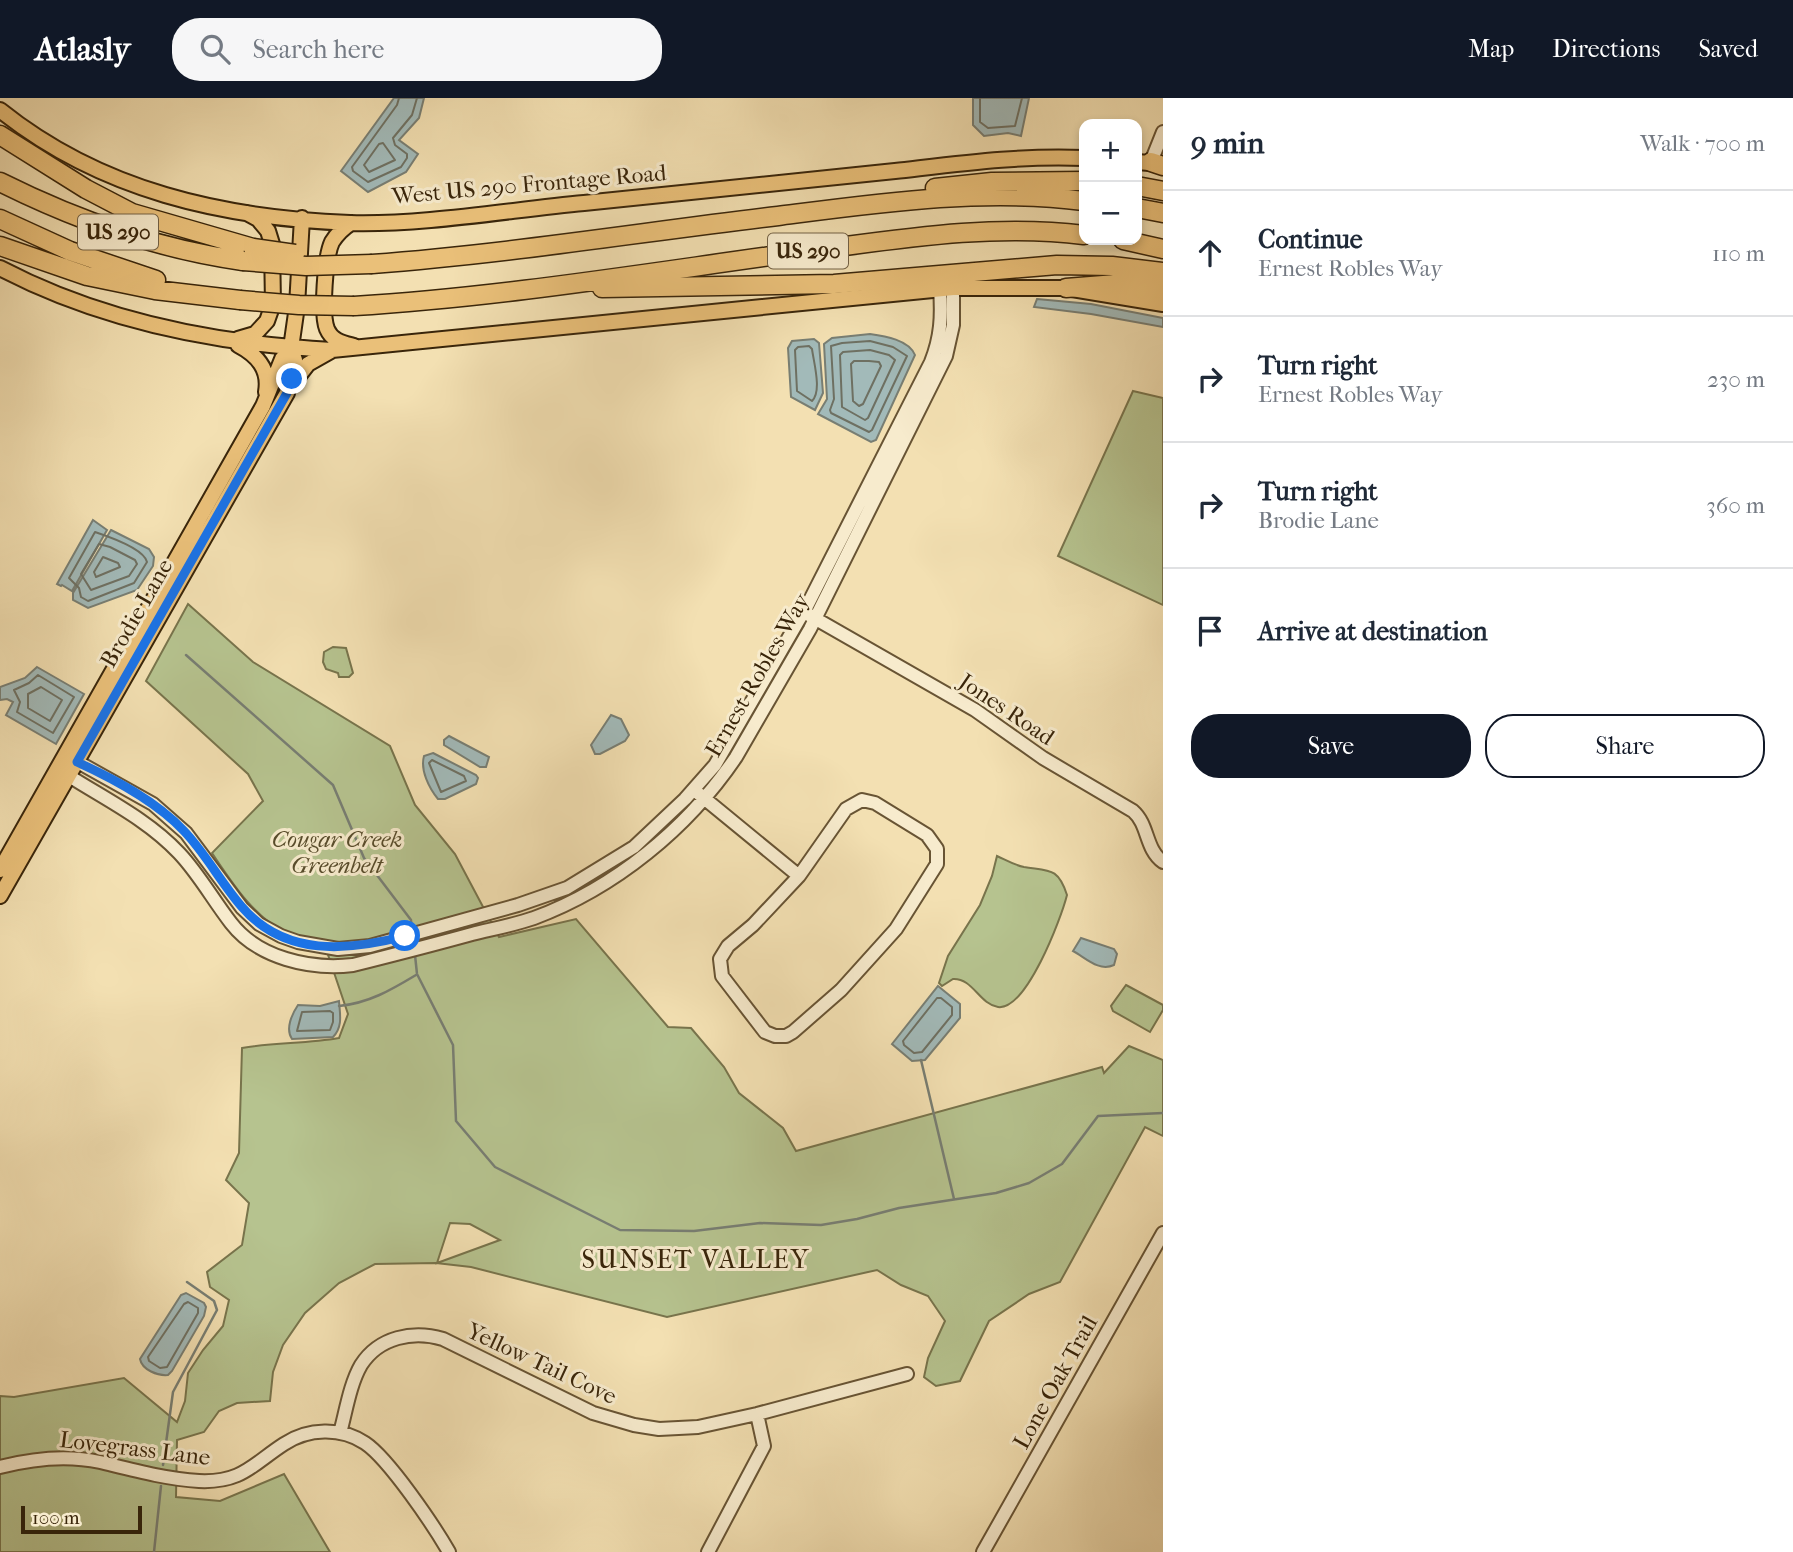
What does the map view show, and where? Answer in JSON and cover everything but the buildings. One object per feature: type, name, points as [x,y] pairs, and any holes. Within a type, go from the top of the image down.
[{"type":"highway","points":[[0,135],[77,184],[132,214],[248,254]]},
{"type":"highway","points":[[881,202],[938,188],[992,182],[1079,181]]},
{"type":"highway","name":"US 290","points":[[0,182],[50,207],[153,244],[199,254],[248,254],[306,267],[447,257],[881,202],[1013,196],[1079,201]]},
{"type":"highway","points":[[1142,187],[1163,191]]},
{"type":"highway","points":[[1142,209],[1163,213]]},
{"type":"highway","name":"US 290","points":[[0,219],[33,236],[108,265],[213,296],[299,305],[354,306],[416,302],[532,288],[940,234],[1013,230],[1079,234]]},
{"type":"highway","points":[[1142,244],[1163,249]]},
{"type":"highway","points":[[0,246],[87,276],[155,290],[213,296]]},
{"type":"highway","points":[[532,288],[834,284],[1057,265],[1112,265],[1162,277]]},
{"type":"highway","points":[[1066,288],[1162,277]]},
{"type":"main road","name":"West US 290 Frontage Road","points":[[0,110],[28,133],[96,170],[162,196],[246,213],[351,223],[445,218],[943,166],[1056,157],[1079,159]]},
{"type":"main road","points":[[230,341],[255,334],[267,321],[273,304],[272,244],[268,231],[258,219],[246,213]]},
{"type":"main road","name":"Brodie Lane","points":[[0,870],[160,616],[287,393],[295,360],[291,348],[297,306],[302,218]]},
{"type":"main road","points":[[351,223],[340,231],[327,254],[325,318],[328,331],[338,342],[360,348]]},
{"type":"main road","points":[[0,268],[64,298],[167,329],[230,341],[332,350],[946,289],[1066,288],[1163,304]]},
{"type":"main road","points":[[230,341],[250,351],[265,370],[267,385],[263,406]]},
{"type":"main road","name":"Brodie Lane","points":[[0,896],[178,556],[263,406],[282,359],[291,348]]},
{"type":"main road","points":[[287,393],[308,364],[332,350]]},
{"type":"main road","points":[[160,616],[160,607],[181,563],[178,556]]},
{"type":"street","points":[[1153,163],[1163,132]]},
{"type":"street","name":"Ernest Robles Way","points":[[68,765],[153,804],[177,824],[242,908],[259,924],[281,936],[315,946],[338,949],[370,946],[532,901],[567,888],[634,847],[725,773],[736,757],[863,509],[946,356],[953,326],[946,289]]},
{"type":"street","name":"Jones Road","points":[[809,615],[975,709],[1043,758],[1133,811],[1142,823],[1154,855],[1163,862]]},
{"type":"street","name":"Ernest Robles Way","points":[[68,765],[158,833],[192,868],[232,925],[251,941],[271,953],[307,964],[340,967],[533,918],[590,891],[651,850],[699,793]]},
{"type":"street","points":[[699,793],[799,876]]},
{"type":"street","points":[[862,800],[875,803],[927,835],[937,849],[937,864],[896,929],[841,990],[793,1032],[786,1036],[775,1036],[765,1032],[722,976],[720,959],[728,946],[753,925],[799,876],[846,809],[862,800]]},
{"type":"street","name":"Lone Oak Trail","points":[[984,1552],[1163,1233]]},
{"type":"street","name":"Yellow Tail Cove","points":[[340,1433],[362,1364],[370,1354],[392,1340],[418,1334],[443,1339],[593,1413],[635,1425],[681,1429],[757,1414],[907,1374]]},
{"type":"street","points":[[708,1552],[764,1446],[757,1414]]},
{"type":"street","name":"Lovegrass Lane","points":[[0,1467],[38,1459],[99,1462],[202,1481],[236,1476],[302,1435],[326,1431],[340,1433],[365,1443],[383,1461],[431,1523],[449,1552]]},
{"type":"green space","points":[[1133,391],[1163,398],[1163,605],[1058,556]]},
{"type":"green space","name":"Cougar Creek Greenbelt","points":[[188,604],[253,662],[390,746],[415,805],[455,854],[499,937],[576,919],[668,1027],[691,1028],[724,1067],[739,1093],[783,1128],[796,1151],[1102,1067],[1104,1073],[1129,1046],[1163,1060],[1163,1136],[1145,1127],[1060,1282],[1029,1294],[989,1321],[960,1381],[936,1386],[924,1377],[928,1358],[945,1321],[928,1296],[901,1285],[877,1270],[667,1317],[471,1267],[436,1263],[375,1264],[339,1283],[305,1313],[283,1345],[273,1372],[270,1401],[237,1403],[219,1411],[204,1432],[177,1440],[176,1497],[220,1501],[284,1474],[330,1552],[0,1552],[0,1396],[14,1397],[124,1378],[177,1422],[185,1401],[188,1373],[223,1326],[229,1300],[210,1287],[207,1272],[242,1245],[249,1203],[226,1180],[239,1153],[242,1048],[339,1038],[348,1014],[324,943],[291,936],[275,927],[254,909],[212,853],[263,801],[248,774],[146,681]],"holes":[[[450,1223],[470,1224],[500,1240],[437,1263]]]},
{"type":"green space","points":[[333,647],[346,648],[353,673],[349,677],[339,677],[338,673],[326,669],[323,662],[324,652]]},
{"type":"green space","points":[[997,856],[1020,866],[1051,872],[1060,879],[1067,895],[1050,942],[1031,980],[1009,1004],[998,1007],[991,1005],[960,980],[953,979],[942,986],[939,983],[948,956],[980,905]]},
{"type":"green space","points":[[1126,985],[1163,1005],[1163,1010],[1150,1032],[1113,1011],[1111,1006]]},
{"type":"water","points":[[394,98],[424,98],[419,118],[399,140],[418,154],[406,172],[368,192],[341,171]]},
{"type":"water","points":[[973,98],[1029,98],[1021,136],[1008,133],[984,136],[973,125]]},
{"type":"water","points":[[1037,299],[1091,304],[1163,318],[1163,327],[1034,307]]},
{"type":"water","points":[[870,334],[902,342],[915,355],[876,440],[871,442],[818,414],[827,399],[824,344],[832,338]]},
{"type":"water","points":[[814,339],[819,343],[823,393],[815,410],[791,397],[788,348],[792,341]]},
{"type":"water","points":[[93,520],[107,530],[72,591],[57,584]]},
{"type":"water","points":[[111,530],[149,549],[154,557],[153,566],[137,590],[88,608],[73,600],[73,593]]},
{"type":"water","points":[[37,667],[84,694],[56,744],[6,715],[13,702],[0,700],[0,687],[25,678]]},
{"type":"water","points":[[611,715],[621,719],[629,735],[625,741],[595,754],[591,745]]},
{"type":"water","points":[[449,736],[489,757],[486,767],[480,767],[444,745],[444,740]]},
{"type":"water","points":[[433,753],[476,775],[476,784],[445,799],[438,799],[423,767],[424,756]]},
{"type":"water","points":[[1081,938],[1114,949],[1117,954],[1114,965],[1103,967],[1073,951]]},
{"type":"water","points":[[938,986],[960,1004],[960,1018],[925,1060],[912,1061],[892,1044]]},
{"type":"water","points":[[339,1001],[340,1025],[333,1037],[292,1039],[289,1026],[298,1005],[320,1006]]},
{"type":"water","points":[[186,1293],[204,1303],[204,1316],[172,1371],[168,1375],[155,1373],[147,1369],[140,1359],[181,1295]]},
{"type":"waterway","points":[[186,655],[333,785],[364,858],[411,920],[412,931]]},
{"type":"waterway","points":[[415,955],[417,974],[453,1045],[456,1121],[495,1167],[620,1230],[694,1231],[760,1223],[821,1225],[899,1208],[996,1193],[1029,1183],[1062,1164],[1098,1116],[1163,1113]]},
{"type":"waterway","points":[[339,1006],[370,999],[416,975]]},
{"type":"waterway","points":[[921,1060],[954,1199]]},
{"type":"waterway","points":[[163,1465],[173,1392],[217,1310],[214,1301],[187,1282]]},
{"type":"waterway","points":[[154,1552],[161,1486]]},
{"type":"district","name":"SUNSET VALLEY","points":[[696,1259]]},
{"type":"route","points":[[292,379],[287,393],[77,762],[153,804],[177,824],[242,908],[259,924],[281,936],[315,946],[338,949],[370,946],[405,936]]}]
